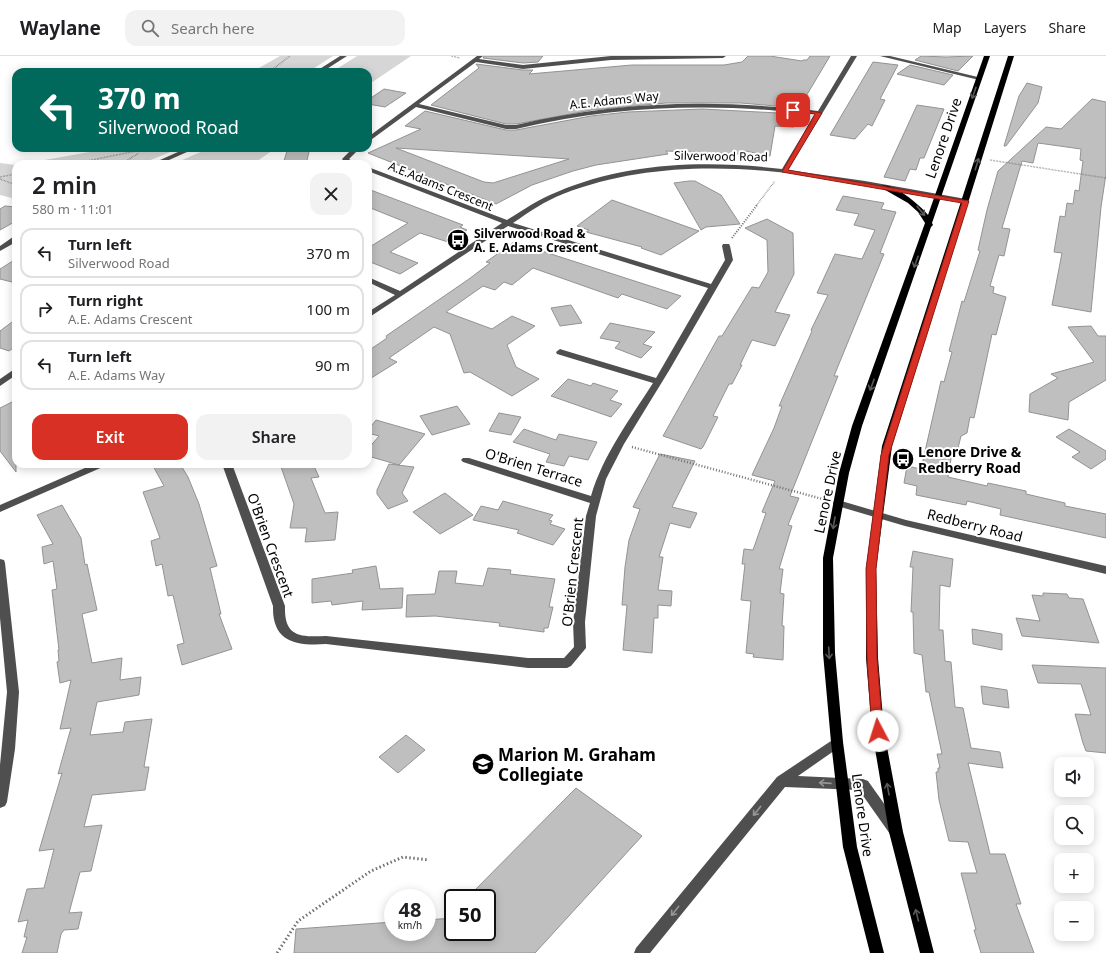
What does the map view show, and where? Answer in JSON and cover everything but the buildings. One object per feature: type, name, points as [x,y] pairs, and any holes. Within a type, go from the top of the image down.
[{"type":"main road","name":"Lenore Drive","points":[[877,953],[850,847],[837,742],[829,652],[828,558],[844,473],[858,426],[987,56]]},
{"type":"main road","name":"Lenore Drive","points":[[927,953],[896,832],[878,731],[872,658],[871,569],[876,515],[887,446],[1011,56]]},
{"type":"main road","points":[[883,187],[910,199],[924,212],[929,225]]},
{"type":"street","points":[[324,68],[344,56]]},
{"type":"street","points":[[372,137],[477,58],[524,67],[622,58],[723,56]]},
{"type":"street","points":[[784,171],[854,56]]},
{"type":"street","points":[[883,56],[980,78]]},
{"type":"street","name":"A.E. Adams Way","points":[[414,105],[506,127],[516,127],[601,111],[670,106],[740,105],[819,113]]},
{"type":"street","points":[[164,160],[183,152]]},
{"type":"street","points":[[346,160],[345,159],[353,152]]},
{"type":"street","name":"Silverwood Road","points":[[372,313],[507,223],[560,194],[582,185],[618,176],[690,167],[771,169],[966,201]]},
{"type":"street","name":"A.E.Adams Crescent","points":[[372,171],[507,223]]},
{"type":"street","points":[[507,223],[699,284],[713,287]]},
{"type":"street","points":[[0,249],[12,242]]},
{"type":"street","name":"O'Brien Crescent","points":[[228,468],[279,606],[280,622],[288,635],[304,641],[326,640],[528,664],[567,663],[580,648],[579,622],[591,516],[601,479],[619,444],[658,382],[730,260],[726,246]]},
{"type":"street","points":[[372,281],[400,294]]},
{"type":"street","points":[[560,352],[658,382]]},
{"type":"street","points":[[0,383],[12,374]]},
{"type":"street","name":"O'Brien Terrace","points":[[466,460],[595,501]]},
{"type":"street","points":[[0,509],[93,468]]},
{"type":"street","name":"Redberry Road","points":[[838,503],[876,515],[1106,570]]},
{"type":"street","points":[[0,563],[13,692],[0,802]]},
{"type":"street","points":[[641,953],[782,781],[837,742]]},
{"type":"street","points":[[782,781],[863,786],[896,832]]},
{"type":"path","points":[[274,68],[290,56]]},
{"type":"path","points":[[93,160],[135,152]]},
{"type":"path","points":[[128,160],[142,152]]},
{"type":"path","points":[[987,159],[1106,178]]},
{"type":"path","points":[[734,235],[778,177],[768,176],[771,169]]},
{"type":"path","points":[[0,178],[12,175]]},
{"type":"path","points":[[0,178],[12,183]]},
{"type":"path","points":[[634,448],[818,498]]},
{"type":"path","points":[[277,953],[298,921],[371,871],[403,857],[429,860]]},
{"type":"shaded area","points":[[280,56],[333,56],[314,68],[259,68]]},
{"type":"shaded area","points":[[357,56],[411,56],[372,82],[372,68],[338,68]]},
{"type":"shaded area","points":[[90,152],[170,152],[151,160],[44,160]]},
{"type":"shaded area","points":[[201,152],[270,152],[259,160],[182,160]]},
{"type":"shaded area","points":[[0,163],[12,164],[12,198],[0,195]]},
{"type":"place","name":"Silverwood Road & A. E. Adams Crescent","points":[[458,240]]},
{"type":"place","name":"Lenore Drive & Redberry Road","points":[[903,459]]},
{"type":"place","name":"Marion M. Graham Collegiate","points":[[483,764]]},
{"type":"route","points":[[793,110],[819,113],[784,171],[966,201],[885,455],[876,515],[871,569],[872,658],[878,731]]}]
